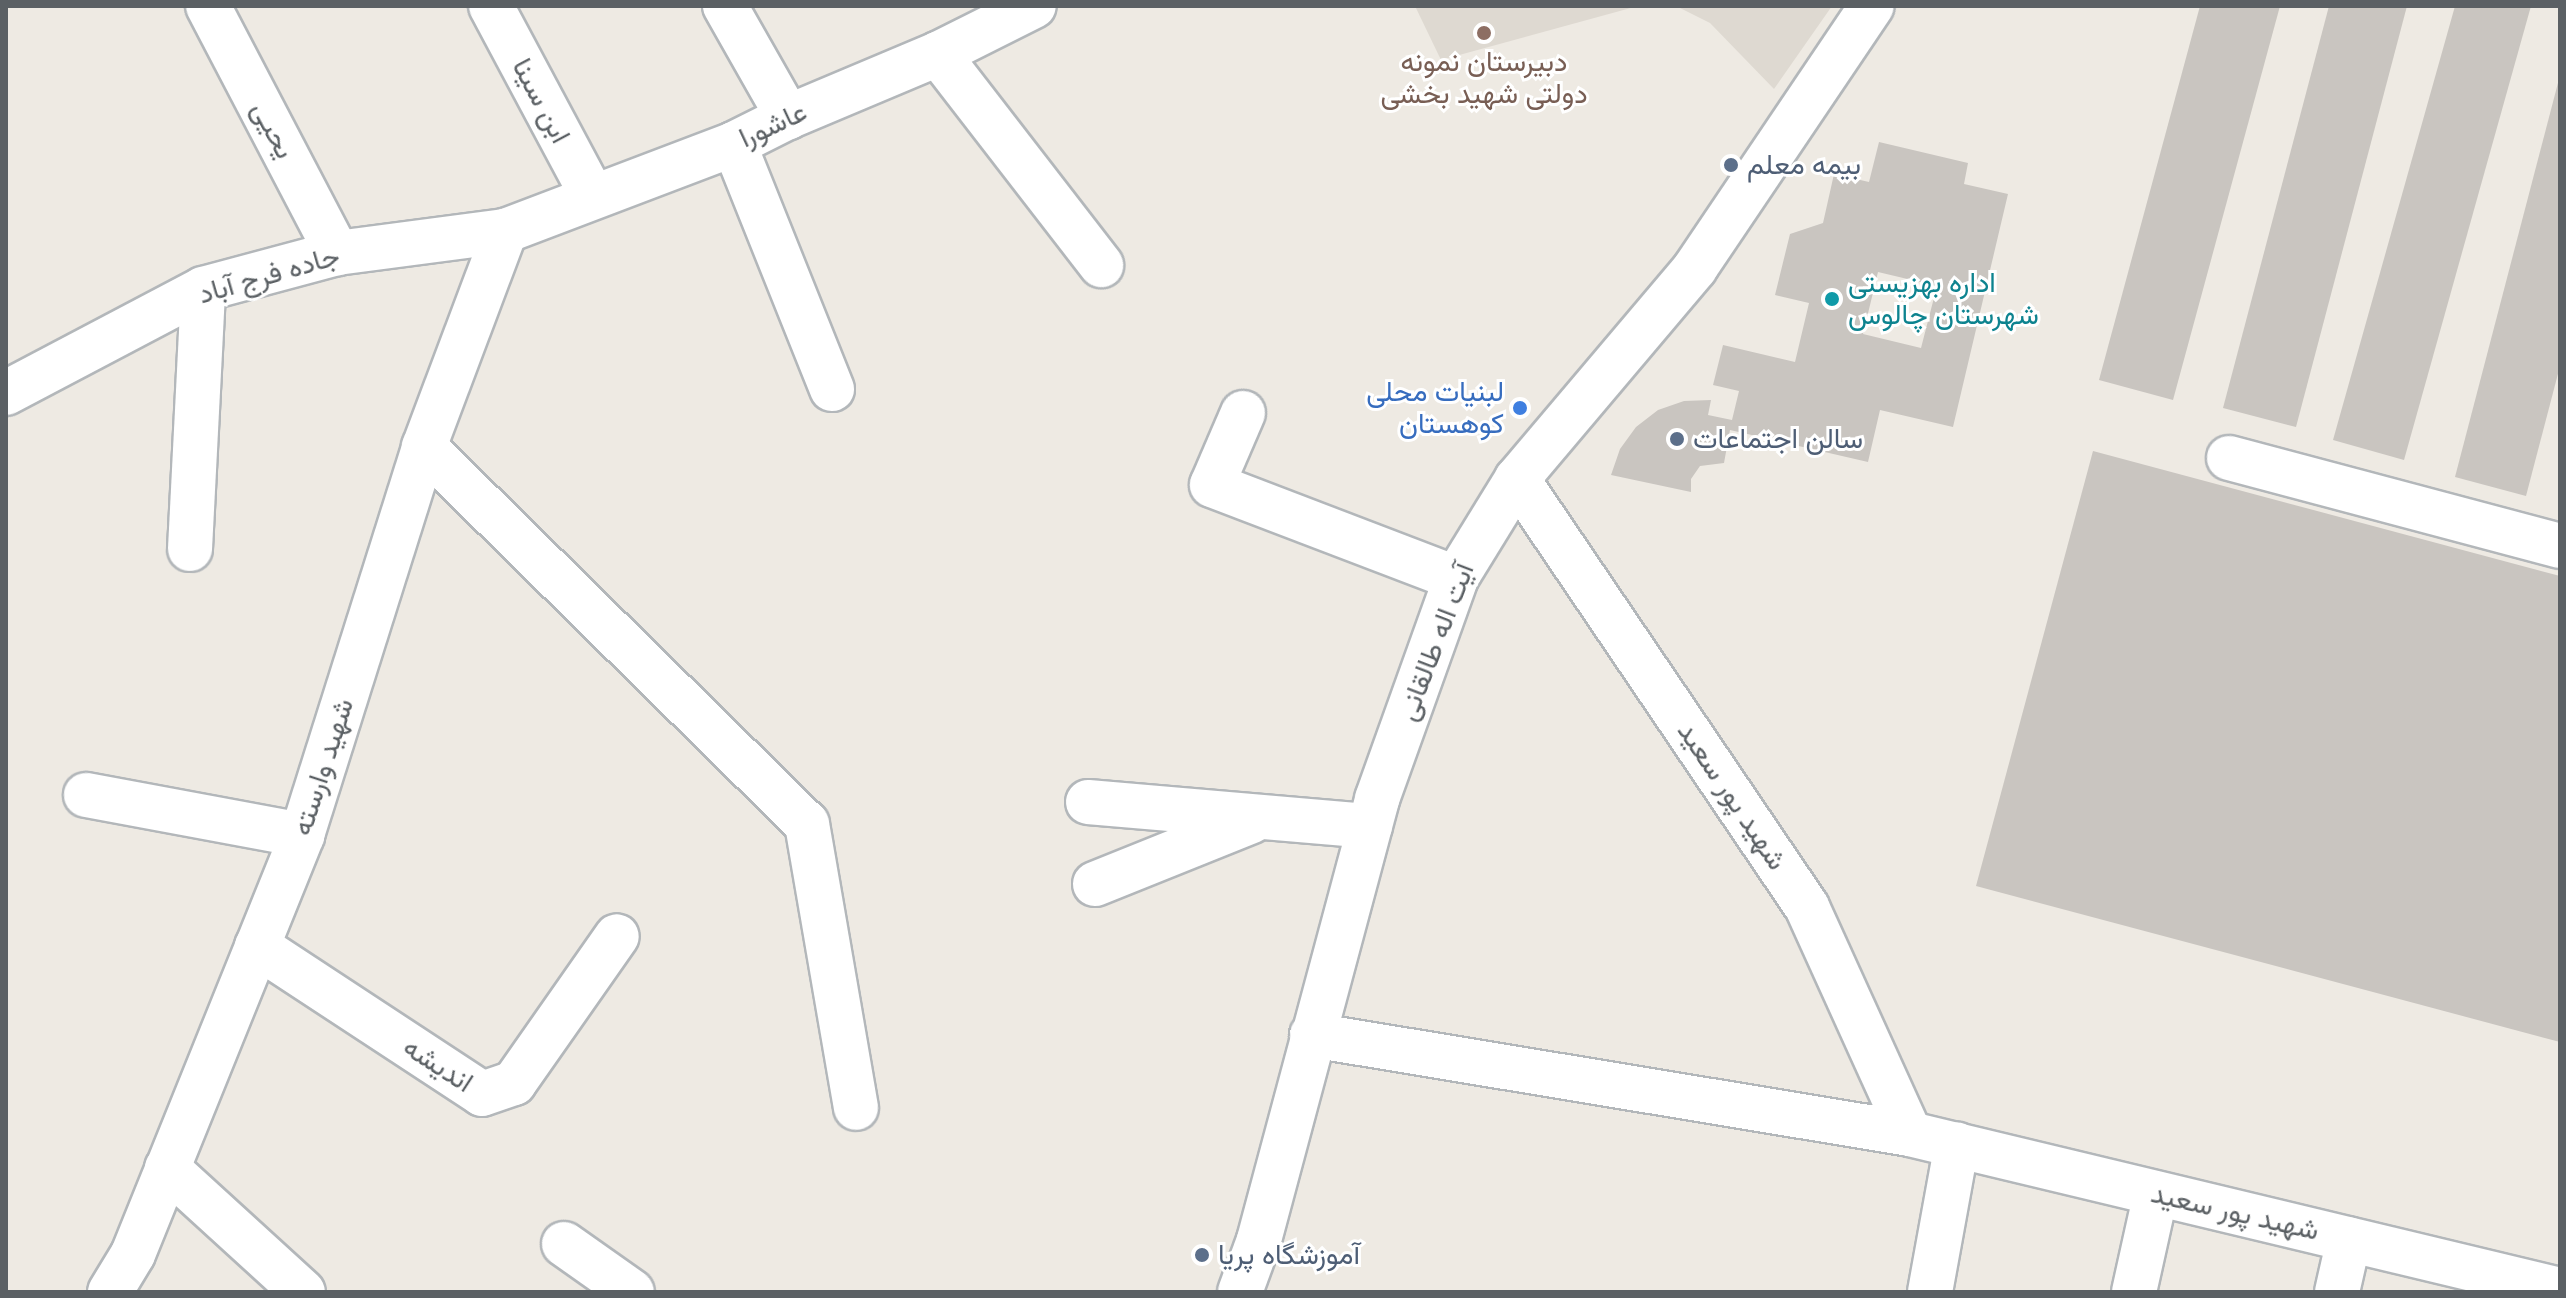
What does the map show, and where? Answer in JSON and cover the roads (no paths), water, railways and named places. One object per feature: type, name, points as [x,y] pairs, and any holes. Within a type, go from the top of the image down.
[{"type":"street","name":"یحیی","points":[[208,6],[337,253]]},
{"type":"street","name":"ابن سینا","points":[[491,6],[592,195]]},
{"type":"street","points":[[725,6],[788,117]]},
{"type":"street","name":"عاشورا","points":[[505,231],[592,195],[734,144],[788,117],[938,54],[1034,6]]},
{"type":"street","name":"آیت اله طالقانی","points":[[1240,1292],[1259,1240],[1370,826],[1456,578],[1517,479],[1695,268],[1872,6]]},
{"type":"street","points":[[938,54],[1101,265]]},
{"type":"street","points":[[734,144],[832,389]]},
{"type":"street","name":"جاده فرج آباد","points":[[6,393],[203,289],[337,253],[505,231]]},
{"type":"street","name":"شهید وارسته","points":[[110,1292],[133,1254],[302,835],[424,447],[505,231]]},
{"type":"street","points":[[190,549],[203,289]]},
{"type":"street","points":[[1243,413],[1212,485],[1456,578]]},
{"type":"street","points":[[424,447],[807,824],[856,1108]]},
{"type":"street","points":[[2229,458],[2560,546]]},
{"type":"street","name":"شهید پور سعید","points":[[1517,479],[1807,907],[1910,1134]]},
{"type":"street","points":[[86,795],[302,835]]},
{"type":"street","points":[[1088,802],[1370,826]]},
{"type":"street","points":[[1095,884],[1261,817]]},
{"type":"street","name":"اندیشه","points":[[257,946],[482,1094],[514,1083],[617,936]]},
{"type":"street","name":"شهید پور سعید","points":[[1312,1035],[1910,1134],[2560,1290]]},
{"type":"street","points":[[1930,1292],[1957,1144]]},
{"type":"street","points":[[167,1168],[303,1292]]},
{"type":"street","points":[[2134,1292],[2156,1193]]},
{"type":"street","points":[[2337,1292],[2349,1239]]},
{"type":"street","points":[[564,1244],[632,1292]]},
{"type":"place","name":"دبیرستان نمونه دولتی شهید بخشی","points":[[1484,33]]},
{"type":"place","name":"بیمه معلم","points":[[1731,165]]},
{"type":"place","name":"اداره بهزیستی شهرستان چالوس","points":[[1832,299]]},
{"type":"place","name":"لبنیات محلی کوهستان","points":[[1520,408]]},
{"type":"place","name":"سالن اجتماعات","points":[[1677,439]]},
{"type":"place","name":"آموزشگاه پریا","points":[[1202,1255]]}]
